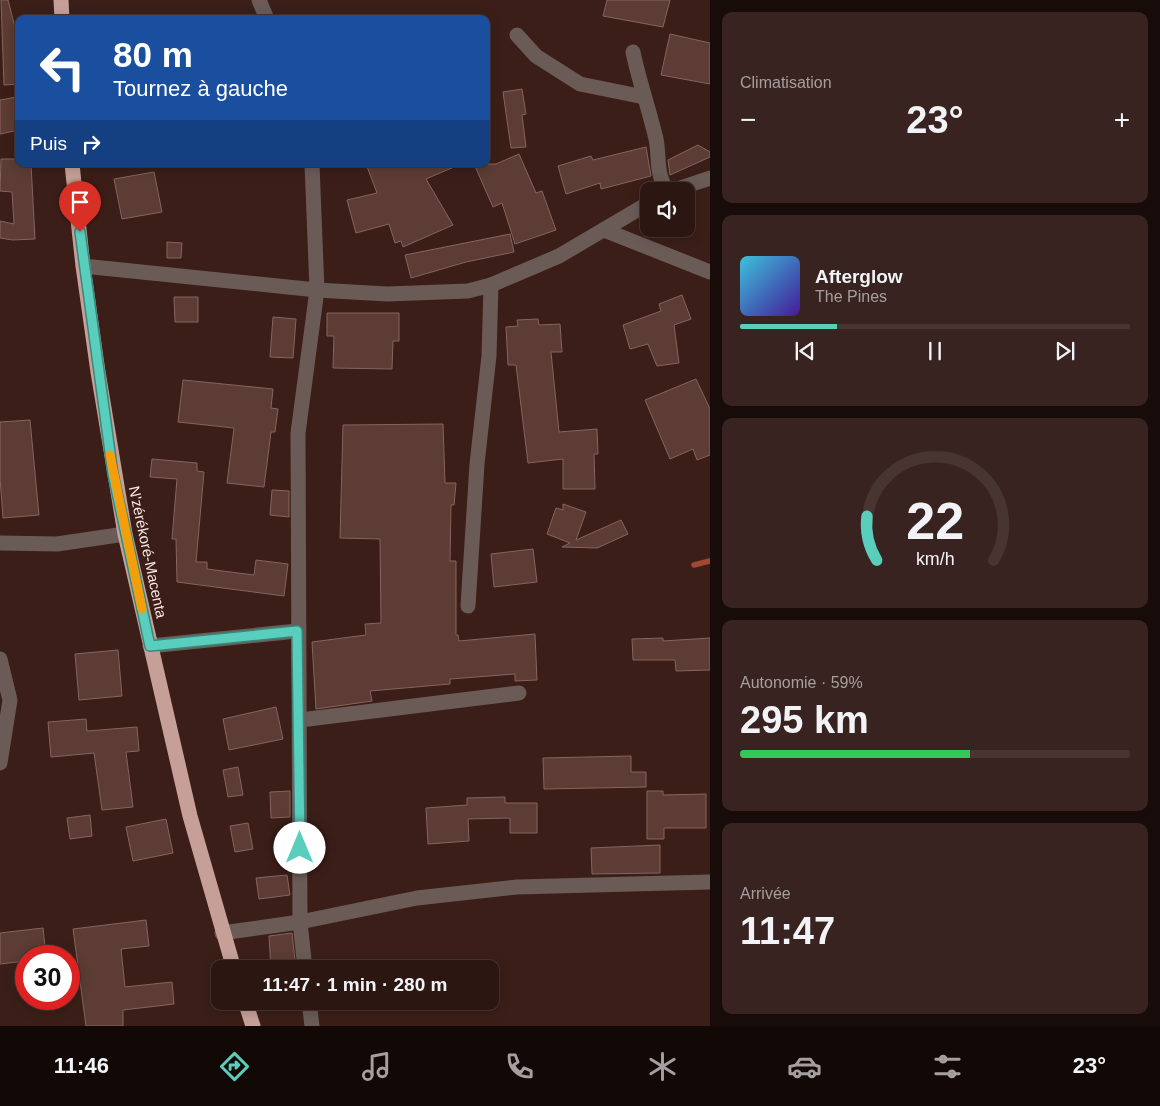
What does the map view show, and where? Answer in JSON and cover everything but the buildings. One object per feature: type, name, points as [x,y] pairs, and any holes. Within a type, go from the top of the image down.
[{"type":"highway","points":[[61,0],[62,15]]},
{"type":"highway","name":"N'zérékoré-Macenta","points":[[72,167],[83,266],[113,474],[125,534],[190,816],[231,960]]},
{"type":"highway","points":[[248,1010],[253,1026]]},
{"type":"street","points":[[259,0],[265,15]]},
{"type":"street","points":[[517,35],[536,56],[580,84],[644,97]]},
{"type":"street","points":[[634,52],[656,142],[660,178],[663,182]]},
{"type":"street","points":[[304,960],[300,922],[300,720],[297,631],[298,433],[318,290],[312,167]]},
{"type":"street","points":[[695,183],[710,178]]},
{"type":"street","points":[[83,266],[318,290],[387,294],[468,291],[491,285],[559,256],[640,208]]},
{"type":"street","points":[[604,230],[710,272]]},
{"type":"street","points":[[468,606],[477,464],[489,356],[491,285]]},
{"type":"street","points":[[0,543],[56,544],[125,534]]},
{"type":"street","points":[[150,646],[297,631]]},
{"type":"street","points":[[0,659],[10,700],[0,763]]},
{"type":"street","points":[[300,720],[518,693]]},
{"type":"street","points":[[222,933],[300,922],[417,898],[517,887],[710,882]]},
{"type":"street","points":[[310,1010],[312,1026]]},
{"type":"waterway","points":[[694,565],[710,561]]},
{"type":"slow traffic","points":[[110,455],[142,609]]},
{"type":"route","points":[[80,232],[83,266],[113,474],[150,646],[297,631],[300,720],[300,848]]}]
